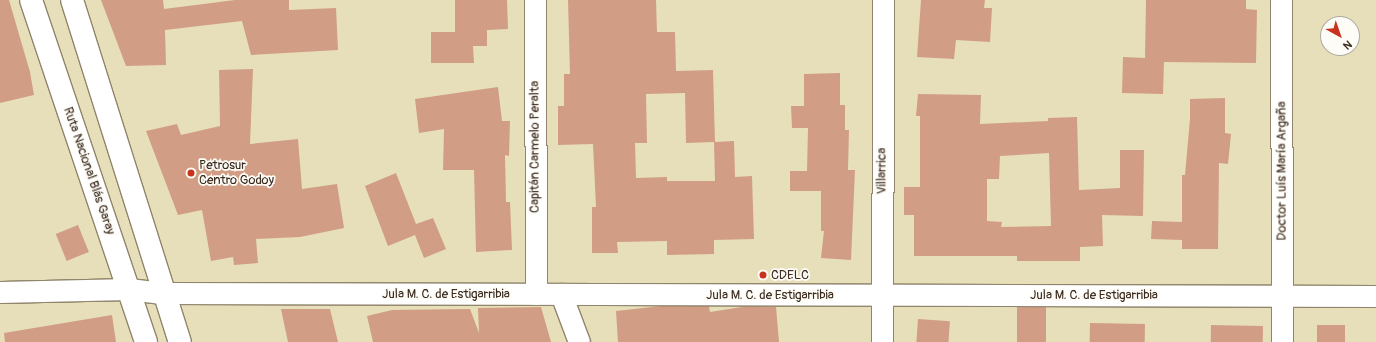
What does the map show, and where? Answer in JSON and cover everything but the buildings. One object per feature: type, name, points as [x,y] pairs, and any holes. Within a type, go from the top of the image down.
[{"type":"highway","name":"Ruta Nacional Blás Garay","points":[[31,0],[146,342]]},
{"type":"highway","points":[[72,0],[180,342]]},
{"type":"street","name":"Capitán Carmelo Peralta","points":[[535,0],[536,294]]},
{"type":"street","name":"Villarrica","points":[[882,342],[883,0]]},
{"type":"street","name":"Doctor Luís María Argaña","points":[[1281,0],[1282,342]]},
{"type":"street","name":"Jula M. C. de Estigarribia","points":[[0,292],[129,289],[164,293],[1376,296]]},
{"type":"street","points":[[561,294],[579,342]]},
{"type":"place","name":"Petrosur Centro Godoy","points":[[191,173]]},
{"type":"place","name":"CDELC","points":[[763,275]]}]
